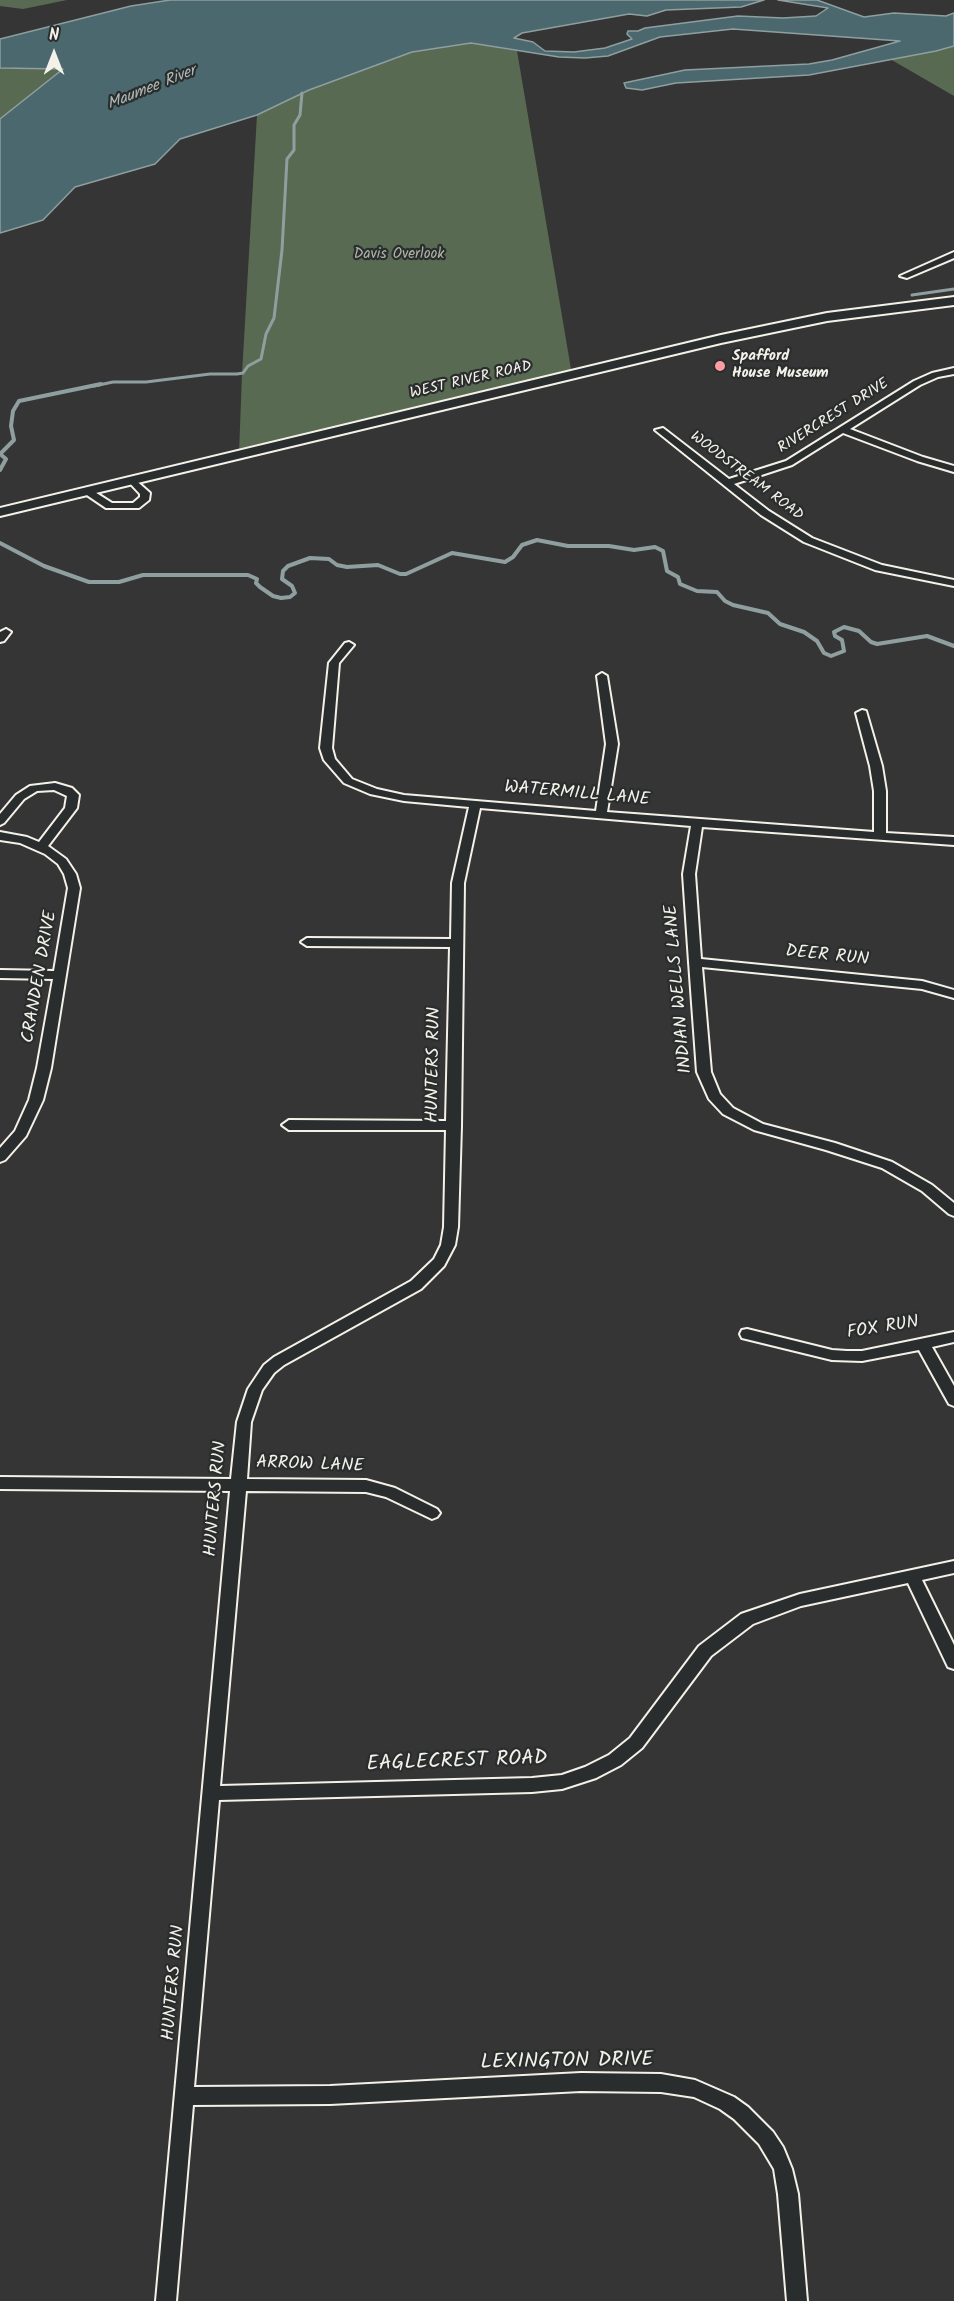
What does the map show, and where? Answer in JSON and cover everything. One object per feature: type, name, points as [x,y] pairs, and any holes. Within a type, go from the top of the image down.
[{"type":"main road","name":"WEST RIVER ROAD","points":[[0,512],[721,339],[827,317],[954,301]]},
{"type":"street","points":[[904,276],[954,255]]},
{"type":"street","name":"RIVERCREST DRIVE","points":[[727,483],[789,463],[916,382],[954,371]]},
{"type":"street","name":"WOODSTREAM ROAD","points":[[660,430],[788,529],[830,550],[879,568],[954,583]]},
{"type":"street","points":[[844,430],[920,459],[954,469]]},
{"type":"street","points":[[86,491],[110,506],[135,506],[145,498],[145,493],[132,480]]},
{"type":"street","name":"WATERMILL LANE","points":[[349,645],[334,663],[326,748],[330,760],[348,781],[374,792],[404,798],[601,815],[954,841]]},
{"type":"street","points":[[601,815],[612,744],[602,676]]},
{"type":"street","points":[[862,713],[879,783],[880,836]]},
{"type":"street","points":[[0,821],[20,797],[34,788],[55,786],[68,790],[73,795],[71,808],[41,847]]},
{"type":"street","name":"HUNTERS RUN","points":[[166,2301],[244,1422],[250,1400],[269,1370],[300,1348],[416,1285],[439,1263],[448,1245],[451,1227],[454,1126],[458,883],[475,804]]},
{"type":"street","name":"INDIAN WELLS LANE","points":[[697,823],[689,874],[704,1072],[709,1088],[720,1104],[737,1117],[759,1127],[887,1165],[927,1188],[954,1211]]},
{"type":"street","name":"CRANDEN DRIVE","points":[[0,836],[23,840],[41,847],[62,862],[70,874],[73,886],[71,913],[36,1100],[21,1133],[0,1157]]},
{"type":"street","points":[[307,942],[456,943]]},
{"type":"street","name":"DEER RUN","points":[[695,962],[922,985],[954,994]]},
{"type":"street","points":[[0,975],[60,975]]},
{"type":"street","points":[[289,1125],[454,1126]]},
{"type":"street","name":"FOX RUN","points":[[747,1334],[832,1355],[847,1356],[862,1356],[954,1337]]},
{"type":"street","points":[[923,1343],[954,1400]]},
{"type":"street","name":"ARROW LANE","points":[[0,1483],[238,1483],[366,1486],[390,1492],[432,1513]]},
{"type":"street","name":"EAGLECREST ROAD","points":[[210,1792],[531,1785],[562,1782],[590,1773],[615,1760],[636,1743],[705,1651],[747,1619],[800,1600],[954,1567]]},
{"type":"street","points":[[912,1576],[954,1662]]},
{"type":"street","name":"LEXINGTON DRIVE","points":[[184,2096],[330,2096],[581,2082],[661,2083],[695,2089],[727,2103],[741,2114],[766,2138],[776,2153],[783,2169],[788,2194],[796,2301]]},
{"type":"green space","points":[[0,0],[67,0],[23,9],[0,6]]},
{"type":"green space","name":"Davis Overlook","points":[[471,43],[517,51],[572,375],[239,454],[257,115],[309,90],[412,52]]},
{"type":"green space","points":[[954,46],[954,96],[890,59],[936,51]]},
{"type":"green space","points":[[0,68],[64,69],[0,119]]},
{"type":"water","name":"Maumee River","points":[[170,0],[764,0],[741,7],[666,10],[647,16],[629,14],[522,33],[514,38],[533,42],[545,51],[574,52],[605,48],[632,39],[627,34],[628,31],[645,28],[738,16],[783,18],[816,16],[828,8],[778,0],[817,0],[864,17],[894,13],[946,16],[954,13],[954,46],[809,75],[676,83],[642,90],[626,88],[624,83],[685,70],[809,64],[900,41],[733,29],[660,37],[608,56],[585,58],[559,57],[471,43],[412,52],[309,90],[257,115],[180,139],[155,164],[75,187],[43,220],[0,233],[0,119],[63,69],[0,68],[0,39],[131,6]]},
{"type":"waterway","points":[[94,386],[113,382],[146,382],[210,374],[237,374],[243,373],[248,366],[261,359],[266,334],[274,318],[282,250],[287,159],[294,150],[294,125],[300,115],[302,93]]},
{"type":"waterway","points":[[912,295],[954,289]]},
{"type":"waterway","points":[[0,470],[6,459],[0,454],[14,440],[11,426],[13,411],[19,401],[101,384]]},
{"type":"waterway","points":[[0,543],[44,566],[89,582],[119,582],[143,575],[248,575],[257,579],[256,583],[260,587],[273,596],[281,598],[290,597],[295,593],[292,586],[282,579],[283,571],[288,566],[310,558],[329,559],[337,565],[347,567],[378,565],[400,574],[406,574],[452,553],[505,562],[513,557],[522,545],[537,540],[568,546],[609,546],[634,550],[655,547],[663,551],[667,571],[678,577],[680,584],[697,591],[717,592],[725,601],[733,605],[768,613],[780,624],[804,632],[817,641],[824,653],[831,656],[844,651],[842,640],[835,636],[834,632],[844,627],[859,631],[871,642],[877,644],[927,636],[954,646]]},
{"type":"place","name":"Spafford House Museum","points":[[720,366]]}]
